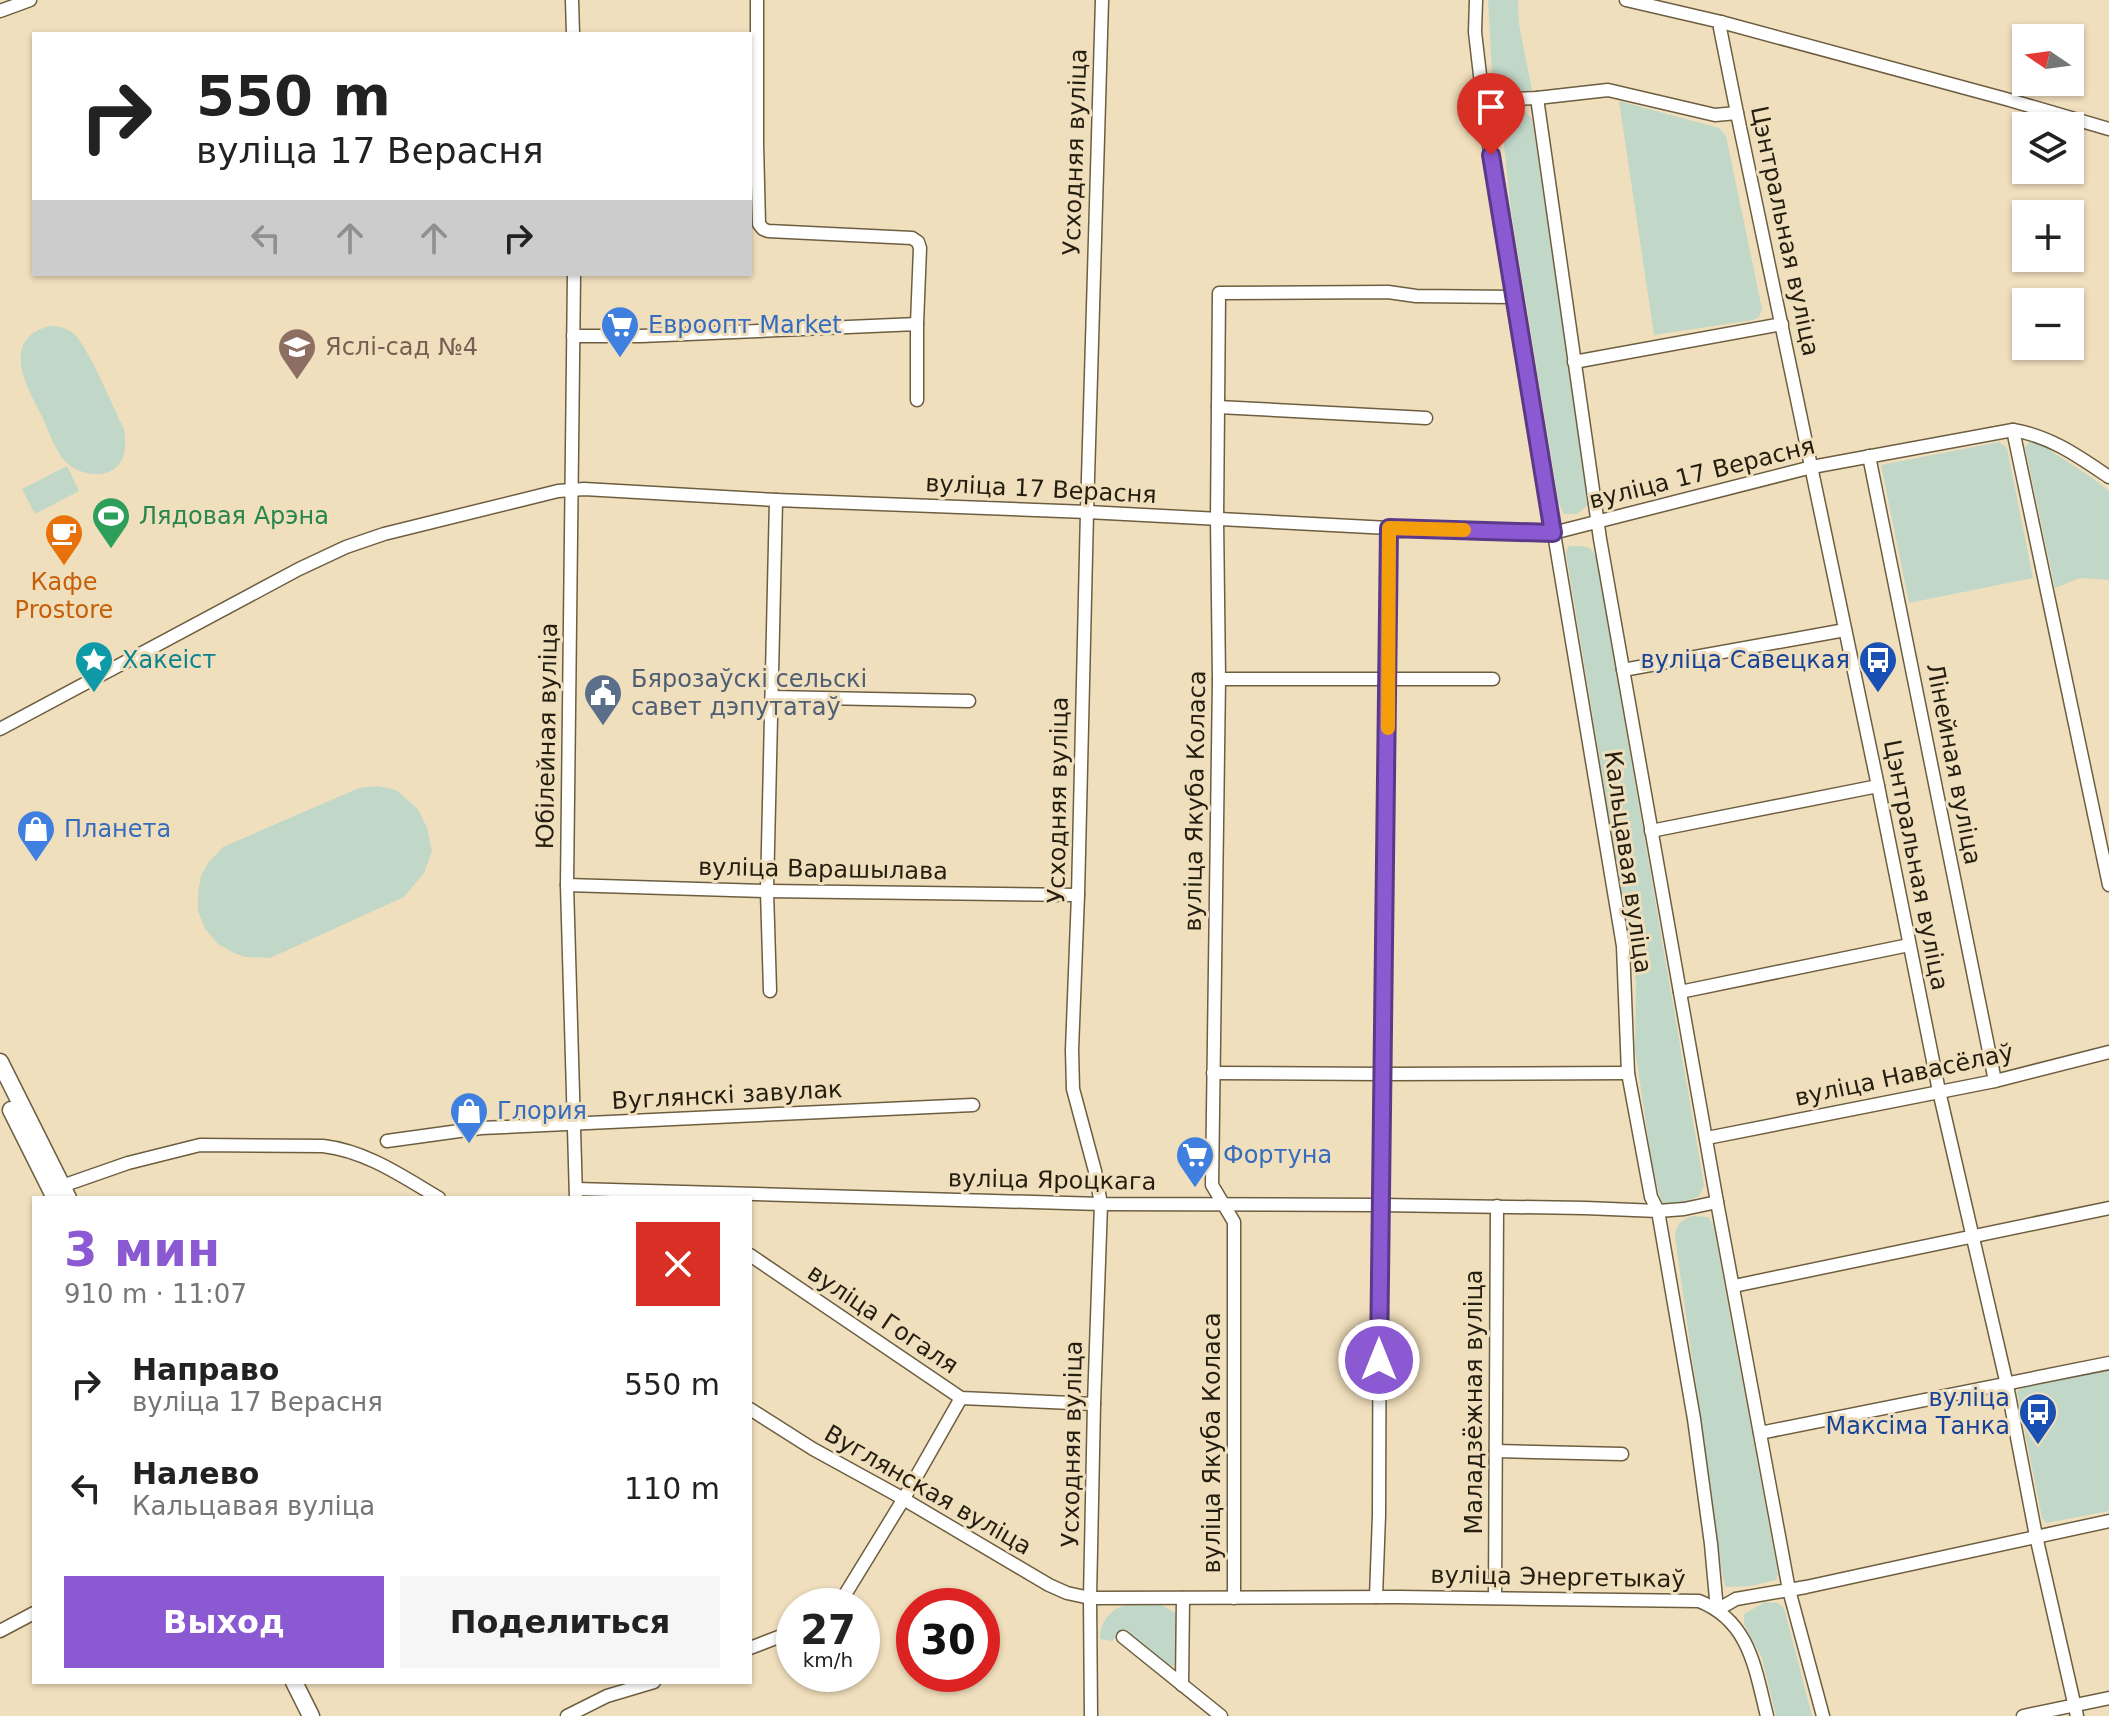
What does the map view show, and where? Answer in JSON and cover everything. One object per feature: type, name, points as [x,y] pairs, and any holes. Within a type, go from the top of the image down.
[{"type":"main road","points":[[0,1062],[59,1193]]},
{"type":"main road","points":[[0,1087],[59,1193]]},
{"type":"main road","points":[[295,1684],[311,1716]]},
{"type":"main road","points":[[307,1684],[322,1716]]},
{"type":"street","points":[[0,11],[30,0]]},
{"type":"street","points":[[572,0],[573,32]]},
{"type":"street","points":[[757,0],[759,224],[768,231],[912,238],[918,242],[917,400]]},
{"type":"street","name":"Усходняя вуліца","points":[[1091,1716],[1090,1598],[1101,1204],[1073,1089],[1072,1050],[1102,0]]},
{"type":"street","name":"Кальцавая вуліца","points":[[1476,0],[1475,32],[1483,100],[1513,297],[1623,946],[1628,1073],[1651,1197],[1658,1211],[1694,1419],[1717,1610]]},
{"type":"street","points":[[1626,0],[1721,22],[2109,129]]},
{"type":"street","name":"Цэнтральная вуліца","points":[[1721,22],[1737,113],[1939,1091],[2007,1385],[2036,1536],[2076,1711]]},
{"type":"street","points":[[1483,100],[1608,90],[1715,115],[1737,113]]},
{"type":"street","points":[[1537,98],[1596,521],[1789,1590],[1823,1716]]},
{"type":"street","name":"Юбілейная вуліца","points":[[574,276],[567,885],[576,1194]]},
{"type":"street","name":"вуліца Якуба Коласа","points":[[1234,1598],[1234,1222],[1212,1185],[1219,679],[1219,293],[1388,292],[1416,296],[1513,297]]},
{"type":"street","points":[[573,336],[917,324]]},
{"type":"street","points":[[1574,362],[1782,324]]},
{"type":"street","points":[[1218,407],[1426,418]]},
{"type":"street","points":[[2013,430],[2109,885]]},
{"type":"street","name":"вуліца 17 Верасня","points":[[0,729],[299,569],[346,547],[384,534],[571,490],[1553,533],[1812,467],[2013,430],[2030,433],[2066,448],[2109,477]]},
{"type":"street","name":"Лінейная вуліца","points":[[1869,456],[1995,1081]]},
{"type":"street","points":[[770,991],[767,891],[776,500]]},
{"type":"street","points":[[1376,1597],[1389,528]]},
{"type":"street","points":[[1623,670],[1845,630]]},
{"type":"street","points":[[1219,679],[1493,679]]},
{"type":"street","points":[[772,697],[969,701]]},
{"type":"street","points":[[1651,831],[1878,786]]},
{"type":"street","name":"вуліца Варашылава","points":[[567,885],[1078,895]]},
{"type":"street","points":[[1680,992],[1909,945]]},
{"type":"street","name":"вуліца Навасёлаў","points":[[1707,1138],[1995,1081],[2109,1052]]},
{"type":"street","points":[[1213,1073],[1628,1073]]},
{"type":"street","name":"Вуглянскі завулак","points":[[387,1141],[481,1128],[973,1105]]},
{"type":"street","points":[[59,1193],[128,1163],[200,1145],[342,1148],[374,1161],[435,1196]]},
{"type":"street","name":"вуліца Яроцкага","points":[[576,1194],[714,1196]]},
{"type":"street","name":"вуліца Яроцкага","points":[[752,1197],[1101,1204],[1497,1206],[1658,1211],[1717,1202]]},
{"type":"street","name":"Маладзёжная вуліца","points":[[1495,1598],[1497,1206]]},
{"type":"street","points":[[1734,1286],[2109,1208]]},
{"type":"street","name":"вуліца Гогаля","points":[[752,1256],[961,1398],[1094,1404]]},
{"type":"street","points":[[1760,1433],[2109,1363]]},
{"type":"street","points":[[849,1588],[961,1398]]},
{"type":"street","name":"Вуглянская вуліца","points":[[752,1410],[813,1449],[1049,1585],[1090,1598]]},
{"type":"street","points":[[1496,1451],[1622,1454]]},
{"type":"street","name":"вуліца Энергетыкаў","points":[[1090,1598],[1682,1600],[1699,1601],[1717,1610],[1736,1599],[2109,1521]]},
{"type":"street","points":[[1182,1685],[1183,1598]]},
{"type":"street","points":[[1717,1610],[1728,1618],[1752,1656],[1767,1716]]},
{"type":"street","points":[[0,1631],[32,1614]]},
{"type":"street","points":[[1123,1637],[1221,1716]]},
{"type":"street","points":[[752,1647],[776,1638]]},
{"type":"street","points":[[567,1716],[607,1696],[647,1684]]},
{"type":"street","points":[[2023,1716],[2076,1711],[2109,1698]]},
{"type":"green space","points":[[1488,0],[1518,0],[1519,24],[1532,90],[1507,91],[1495,80]]},
{"type":"green space","points":[[1619,101],[1719,128],[1726,136],[1762,309],[1759,317],[1654,335]]},
{"type":"green space","points":[[1513,107],[1524,110],[1532,119],[1589,504],[1577,514],[1564,514],[1559,504],[1511,211],[1501,117],[1505,109]]},
{"type":"green space","points":[[49,326],[67,329],[79,340],[124,429],[124,454],[120,463],[106,473],[79,471],[64,460],[29,391],[21,365],[21,352],[34,333]]},
{"type":"green space","points":[[1999,442],[2007,448],[2033,578],[1909,603],[1881,465]]},
{"type":"green space","points":[[2030,442],[2037,442],[2109,491],[2109,580],[2080,578],[2055,588],[2025,447]]},
{"type":"green space","points":[[67,466],[79,491],[35,514],[22,489]]},
{"type":"green space","points":[[1569,546],[1590,548],[1596,556],[1704,1185],[1699,1196],[1675,1206],[1663,1204],[1652,1164],[1635,1049],[1636,982],[1566,553]]},
{"type":"green space","points":[[378,786],[396,790],[418,809],[427,828],[432,851],[424,873],[404,897],[270,958],[245,957],[218,944],[205,929],[198,911],[198,892],[208,863],[223,847],[359,788]]},
{"type":"green space","points":[[1693,1216],[1708,1217],[1713,1224],[1778,1574],[1776,1580],[1751,1586],[1726,1587],[1723,1579],[1675,1237],[1680,1223]]},
{"type":"green space","points":[[2109,1367],[2109,1511],[2046,1523],[2042,1518],[2017,1392],[2026,1384]]},
{"type":"green space","points":[[1765,1602],[1778,1603],[1784,1608],[1812,1716],[1776,1716],[1762,1658],[1744,1624],[1744,1614]]},
{"type":"green space","points":[[1127,1605],[1162,1605],[1177,1614],[1174,1666],[1168,1665],[1123,1629],[1112,1641],[1100,1639],[1107,1617]]},
{"type":"slow traffic","points":[[1388,728],[1389,528],[1464,530]]},
{"type":"place","name":"Евроопт Market","points":[[620,359]]},
{"type":"place","name":"Яслі-сад №4","points":[[297,381]]},
{"type":"place","name":"Лядовая Арэна","points":[[111,550]]},
{"type":"place","name":"Кафе Prostore","points":[[64,567]]},
{"type":"place","name":"Хакеіст","points":[[94,694]]},
{"type":"place","name":"вуліца Савецкая","points":[[1878,694]]},
{"type":"place","name":"Бярозаўскі сельскі савет дэпутатаў","points":[[603,727]]},
{"type":"place","name":"Планета","points":[[36,863]]},
{"type":"place","name":"Глория","points":[[469,1145]]},
{"type":"place","name":"Фортуна","points":[[1195,1189]]},
{"type":"place","name":"вуліца Максіма Танка","points":[[2038,1446]]},
{"type":"route","points":[[1379,1360],[1389,528],[1553,533],[1491,155]]}]
